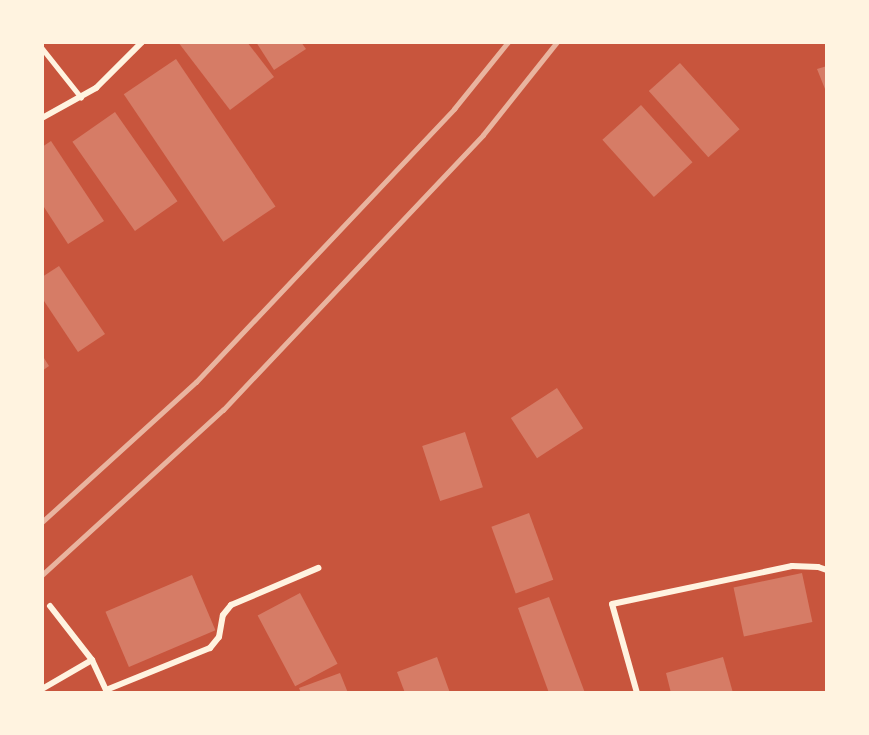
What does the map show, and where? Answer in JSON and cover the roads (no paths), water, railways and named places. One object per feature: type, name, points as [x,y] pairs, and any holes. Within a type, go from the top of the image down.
[{"type":"street","points":[[42,118],[96,88],[142,42]]},
{"type":"street","points":[[636,693],[612,604],[792,566],[818,567],[827,570]]},
{"type":"street","points":[[50,606],[92,660],[107,692],[210,648],[219,637],[223,615],[231,605],[318,568]]},
{"type":"street","points":[[42,689],[92,660]]},
{"type":"lane","points":[[42,48],[81,97]]},
{"type":"railway","points":[[42,522],[196,382],[454,109],[508,42]]},
{"type":"railway","points":[[42,575],[223,410],[483,135],[557,42]]}]
